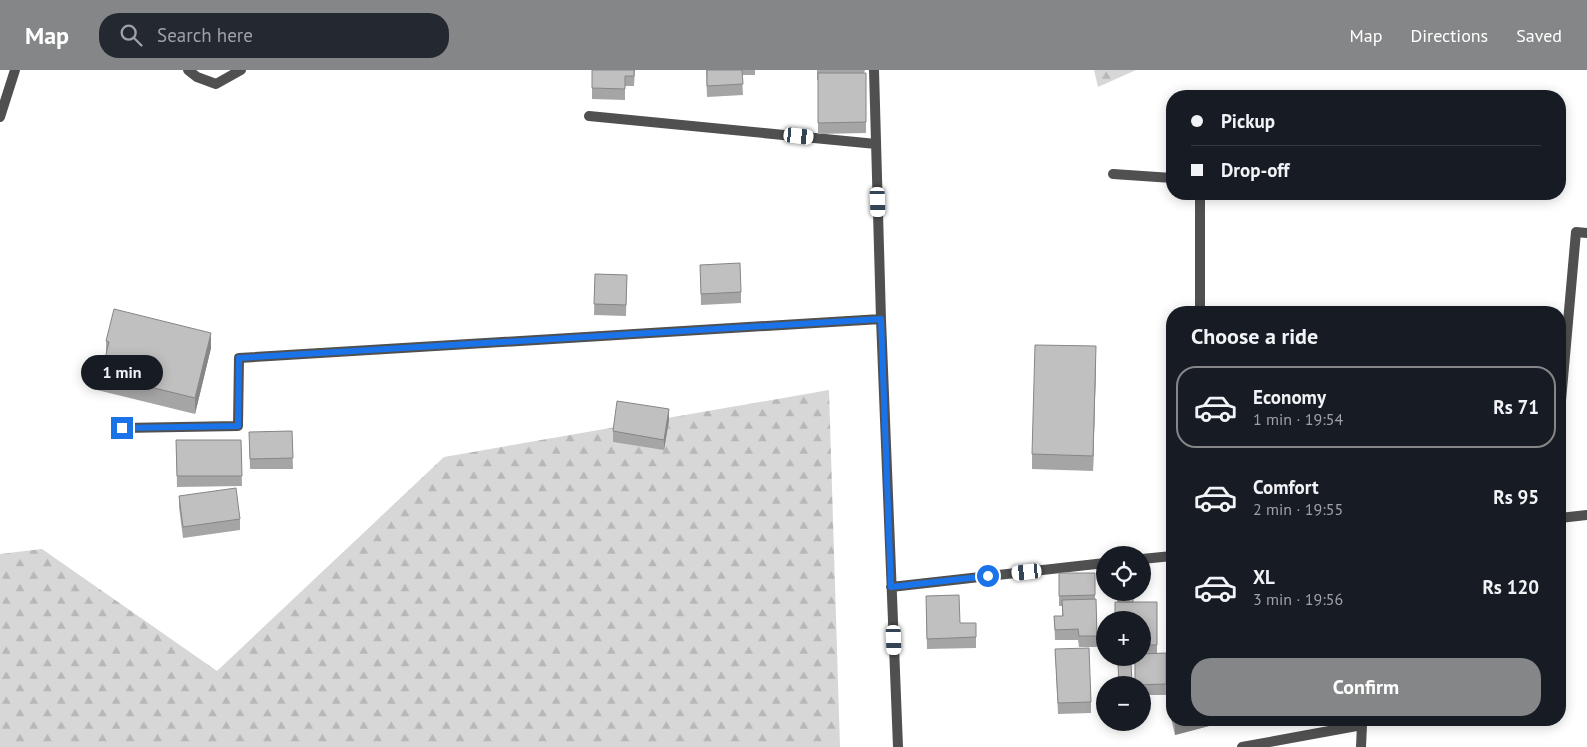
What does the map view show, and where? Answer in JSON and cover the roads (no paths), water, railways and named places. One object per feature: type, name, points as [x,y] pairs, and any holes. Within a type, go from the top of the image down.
[{"type":"street","points":[[0,117],[15,70]]},
{"type":"street","points":[[188,70],[197,77],[216,84],[241,70]]},
{"type":"street","points":[[874,70],[881,319],[898,747]]},
{"type":"street","points":[[589,116],[876,144]]},
{"type":"street","points":[[1113,174],[1166,178]]},
{"type":"street","points":[[1200,200],[1200,306]]},
{"type":"street","points":[[1566,344],[1576,232],[1587,233]]},
{"type":"street","points":[[122,428],[238,426],[239,358],[881,319]]},
{"type":"street","points":[[1566,517],[1587,514]]},
{"type":"street","points":[[1151,558],[1166,557]]},
{"type":"street","points":[[891,587],[1096,565]]},
{"type":"street","points":[[1249,746],[1348,726]]},
{"type":"street","points":[[1361,747],[1363,726]]}]
